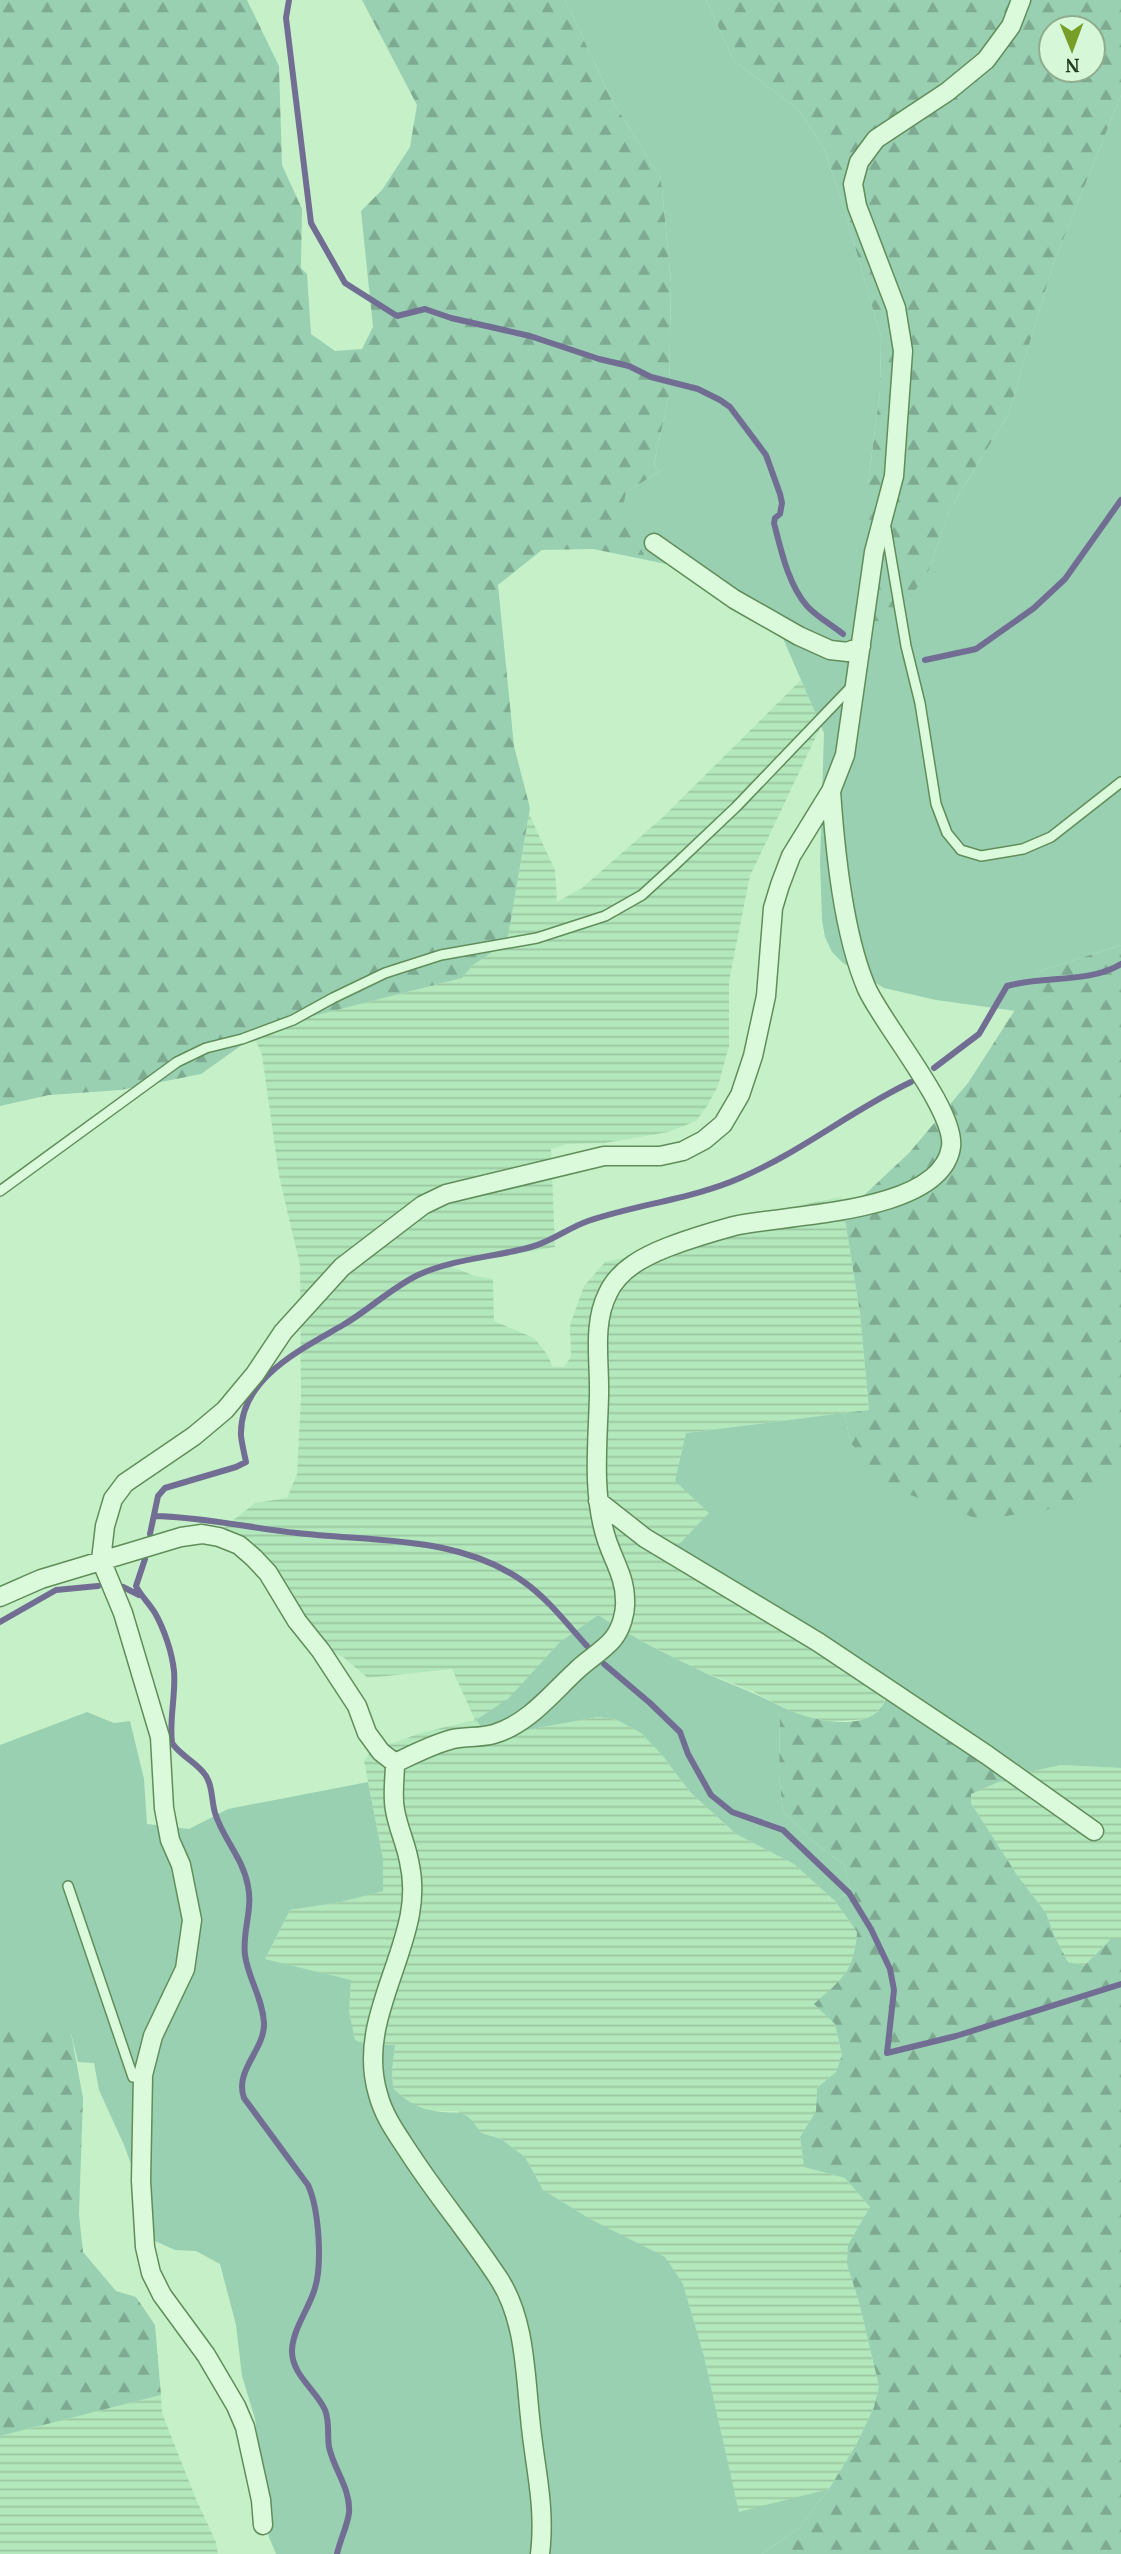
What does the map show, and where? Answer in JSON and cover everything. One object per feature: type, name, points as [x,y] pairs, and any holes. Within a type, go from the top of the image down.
[{"type":"street","points":[[263,2525],[261,2500],[245,2427],[236,2406],[193,2336],[162,2295],[151,2273],[145,2247],[141,2182],[143,2075],[161,2017],[185,1969],[192,1920],[181,1865],[170,1840],[164,1808],[160,1737],[122,1614],[101,1560],[108,1513],[113,1499],[125,1483],[194,1436],[225,1410],[255,1374],[283,1332],[342,1267],[423,1205],[446,1194],[604,1156],[660,1156],[683,1151],[704,1140],[723,1124],[740,1095],[753,1056],[766,996],[774,908],[780,885],[791,856],[831,791],[845,755],[874,552],[894,476],[903,351],[896,309],[858,206],[853,184],[859,162],[876,139],[947,92],[986,60],[1011,26],[1021,0]]},
{"type":"street","points":[[654,543],[734,599],[799,636],[830,650],[848,652],[861,646]]},
{"type":"street","points":[[395,1763],[454,1738],[494,1734],[515,1725],[613,1640],[622,1624],[626,1602],[623,1580],[605,1536],[598,1501],[598,1327],[608,1293],[618,1279],[635,1263],[690,1239],[735,1226],[885,1202],[933,1180],[947,1162],[952,1144],[948,1126],[928,1085],[867,989],[856,955],[834,848],[831,791]]},
{"type":"street","points":[[598,1501],[645,1538],[818,1642],[987,1755],[1094,1831]]},
{"type":"street","points":[[0,1597],[41,1579],[171,1540],[202,1534],[239,1545],[268,1573],[297,1621],[321,1651],[357,1706],[367,1733],[381,1752],[395,1763]]},
{"type":"street","points":[[395,1763],[394,1809],[410,1861],[410,1913],[382,2001],[376,2030],[374,2062],[377,2091],[386,2119],[438,2197],[501,2283],[514,2315],[522,2344],[538,2468],[542,2510],[540,2554]]},
{"type":"lane","points":[[884,518],[906,646],[920,703],[936,804],[947,833],[961,850],[981,856],[1003,854],[1033,845],[1051,837],[1121,782]]},
{"type":"lane","points":[[0,1191],[177,1062],[206,1048],[242,1039],[293,1020],[385,973],[441,955],[537,938],[606,916],[642,895],[736,807],[857,682]]},
{"type":"lane","points":[[68,1886],[133,2077],[143,2075]]},
{"type":"green space","points":[[0,0],[247,0],[279,66],[282,165],[302,209],[301,268],[307,274],[311,334],[335,351],[362,349],[373,327],[361,211],[382,190],[410,147],[417,105],[362,0],[565,0],[612,100],[661,179],[671,281],[669,396],[654,464],[659,472],[626,492],[622,513],[647,560],[593,549],[542,550],[498,585],[514,746],[530,808],[507,942],[473,965],[462,978],[266,1028],[201,1074],[121,1090],[49,1095],[0,1106]]},
{"type":"green space","points":[[565,0],[706,0],[734,61],[799,110],[824,149],[881,337],[880,391],[868,484],[929,570],[950,509],[1008,415],[1053,265],[1121,95],[1121,945],[1040,971],[1016,1011],[936,1000],[884,988],[843,963],[832,952],[825,937],[822,920],[820,862],[824,733],[782,636],[700,571],[647,560],[621,513],[626,492],[659,472],[654,464],[669,396],[671,281],[661,179],[612,100]]},
{"type":"green space","points":[[706,0],[1121,0],[1121,95],[1053,265],[1008,415],[950,509],[929,570],[891,621],[872,621],[865,536],[868,484],[880,391],[881,337],[824,149],[799,110],[734,61]]},
{"type":"green space","points":[[801,680],[821,726],[750,876],[729,981],[729,1046],[718,1086],[707,1106],[696,1121],[668,1132],[605,1143],[567,1144],[551,1149],[555,1247],[450,1266],[475,1276],[493,1279],[494,1321],[534,1338],[547,1354],[553,1367],[564,1367],[571,1357],[570,1325],[584,1286],[605,1262],[638,1255],[706,1224],[841,1197],[860,1313],[869,1410],[686,1433],[681,1457],[889,1682],[882,1708],[866,1719],[831,1722],[793,1713],[752,1691],[696,1669],[619,1629],[598,1615],[560,1642],[510,1698],[476,1720],[510,1733],[598,1717],[617,1720],[641,1733],[691,1793],[736,1834],[794,1864],[835,1901],[857,1932],[855,1958],[840,1981],[815,2004],[835,2024],[842,2055],[836,2072],[817,2088],[816,2111],[800,2137],[804,2167],[845,2178],[870,2207],[860,2226],[859,2302],[879,2386],[874,2407],[856,2445],[829,2489],[739,2513],[704,2356],[683,2284],[592,2220],[543,2190],[525,2157],[501,2139],[481,2133],[457,2111],[432,2111],[411,2104],[393,2088],[395,2045],[367,2045],[355,2040],[349,2011],[351,1980],[265,1959],[290,1910],[341,1902],[383,1890],[383,1859],[364,1761],[372,1750],[424,1732],[475,1720],[452,1669],[368,1678],[343,1657],[306,1639],[269,1594],[246,1557],[217,1533],[255,1503],[287,1498],[297,1474],[301,1395],[300,1265],[279,1176],[262,1055],[254,1036],[266,1028],[462,978],[473,965],[507,941],[529,814],[555,870],[557,902],[582,888],[664,816]]},
{"type":"green space","points":[[1121,945],[1121,1476],[1075,1505],[981,1520],[885,1486],[851,1443],[844,1413],[869,1410],[860,1313],[844,1214],[909,1153],[968,1083],[1040,971]]},
{"type":"green space","points":[[844,1413],[851,1443],[1121,1476],[1121,1768],[1061,1765],[1015,1775],[825,1650],[669,1555],[709,1513],[675,1481],[686,1433]]},
{"type":"green space","points":[[598,1615],[670,1656],[780,1706],[779,1776],[783,1811],[816,1844],[844,1865],[851,1890],[835,1901],[794,1864],[736,1834],[691,1793],[641,1733],[617,1720],[598,1717],[510,1733],[486,1733],[476,1720],[509,1698],[560,1642]]},
{"type":"green space","points":[[889,1682],[916,1696],[1015,1775],[971,1794],[971,1803],[1017,1875],[1046,1913],[1068,1962],[1084,1966],[1111,1939],[1121,1939],[1121,2554],[762,2554],[799,2528],[829,2489],[856,2445],[874,2407],[879,2386],[847,2264],[848,2245],[870,2207],[845,2178],[804,2167],[800,2137],[816,2111],[817,2088],[836,2072],[842,2055],[835,2024],[814,2004],[840,1980],[850,1966],[857,1932],[835,1901],[851,1890],[844,1865],[816,1844],[783,1811],[779,1776],[780,1706],[817,1719],[846,1722],[859,1720],[880,1709]]},
{"type":"green space","points":[[87,1712],[114,1723],[130,1721],[144,1779],[147,1824],[189,1829],[228,1809],[368,1782],[383,1859],[383,1891],[341,1902],[290,1910],[265,1959],[351,1980],[349,2011],[355,2040],[367,2045],[395,2045],[392,2071],[393,2088],[397,2092],[424,2109],[464,2114],[481,2133],[501,2139],[525,2157],[543,2190],[592,2220],[665,2257],[683,2284],[704,2356],[739,2512],[829,2489],[799,2528],[762,2554],[276,2554],[269,2537],[255,2419],[242,2376],[236,2325],[220,2264],[196,2251],[175,2250],[146,2237],[142,2194],[99,2090],[94,2063],[78,2062],[71,2033],[0,2031],[0,1745]]},
{"type":"green space","points":[[1061,1765],[1121,1768],[1121,1939],[1111,1939],[1084,1966],[1068,1962],[1046,1913],[1017,1875],[971,1803],[971,1794],[1015,1775]]},
{"type":"green space","points":[[43,2026],[71,2033],[83,2098],[79,2215],[83,2252],[116,2291],[136,2297],[155,2325],[161,2395],[0,2436],[0,2031]]},
{"type":"green space","points":[[161,2395],[162,2413],[216,2542],[218,2554],[0,2554],[0,2436]]},
{"type":"waterway","points":[[289,0],[286,18],[311,223],[345,283],[397,316],[425,309],[451,318],[530,336],[629,366],[651,377],[698,389],[730,407],[766,455],[782,503],[780,514],[774,523],[795,588],[811,610],[843,634]]},
{"type":"waterway","points":[[925,660],[976,649],[1034,608],[1065,579],[1121,500]]},
{"type":"waterway","points":[[934,1068],[979,1034],[1007,986],[1080,977],[1121,964]]},
{"type":"waterway","points":[[150,1534],[158,1496],[165,1488],[246,1462],[241,1436],[243,1416],[250,1398],[276,1368],[408,1280],[445,1265],[538,1245],[588,1221],[703,1191],[740,1178],[784,1156],[911,1082]]},
{"type":"waterway","points":[[155,1516],[209,1520],[297,1533],[415,1543],[472,1556],[499,1567],[533,1589],[587,1646]]},
{"type":"waterway","points":[[145,1559],[136,1586],[153,1609],[171,1656],[174,1671],[172,1743],[206,1776],[219,1822],[242,1866],[248,1886],[245,1955],[264,2023],[260,2042],[243,2078],[244,2098],[308,2185],[315,2208],[319,2253],[317,2280],[295,2335],[292,2350],[295,2367],[325,2410],[331,2455],[349,2504],[347,2523],[337,2554]]},
{"type":"waterway","points":[[0,1622],[56,1590],[98,1586]]},
{"type":"waterway","points":[[123,1587],[139,1595]]},
{"type":"waterway","points":[[604,1664],[680,1732],[688,1754],[711,1795],[732,1812],[783,1830],[849,1893],[871,1929],[890,1969],[894,1990],[887,2053],[956,2036],[1121,1984]]}]
